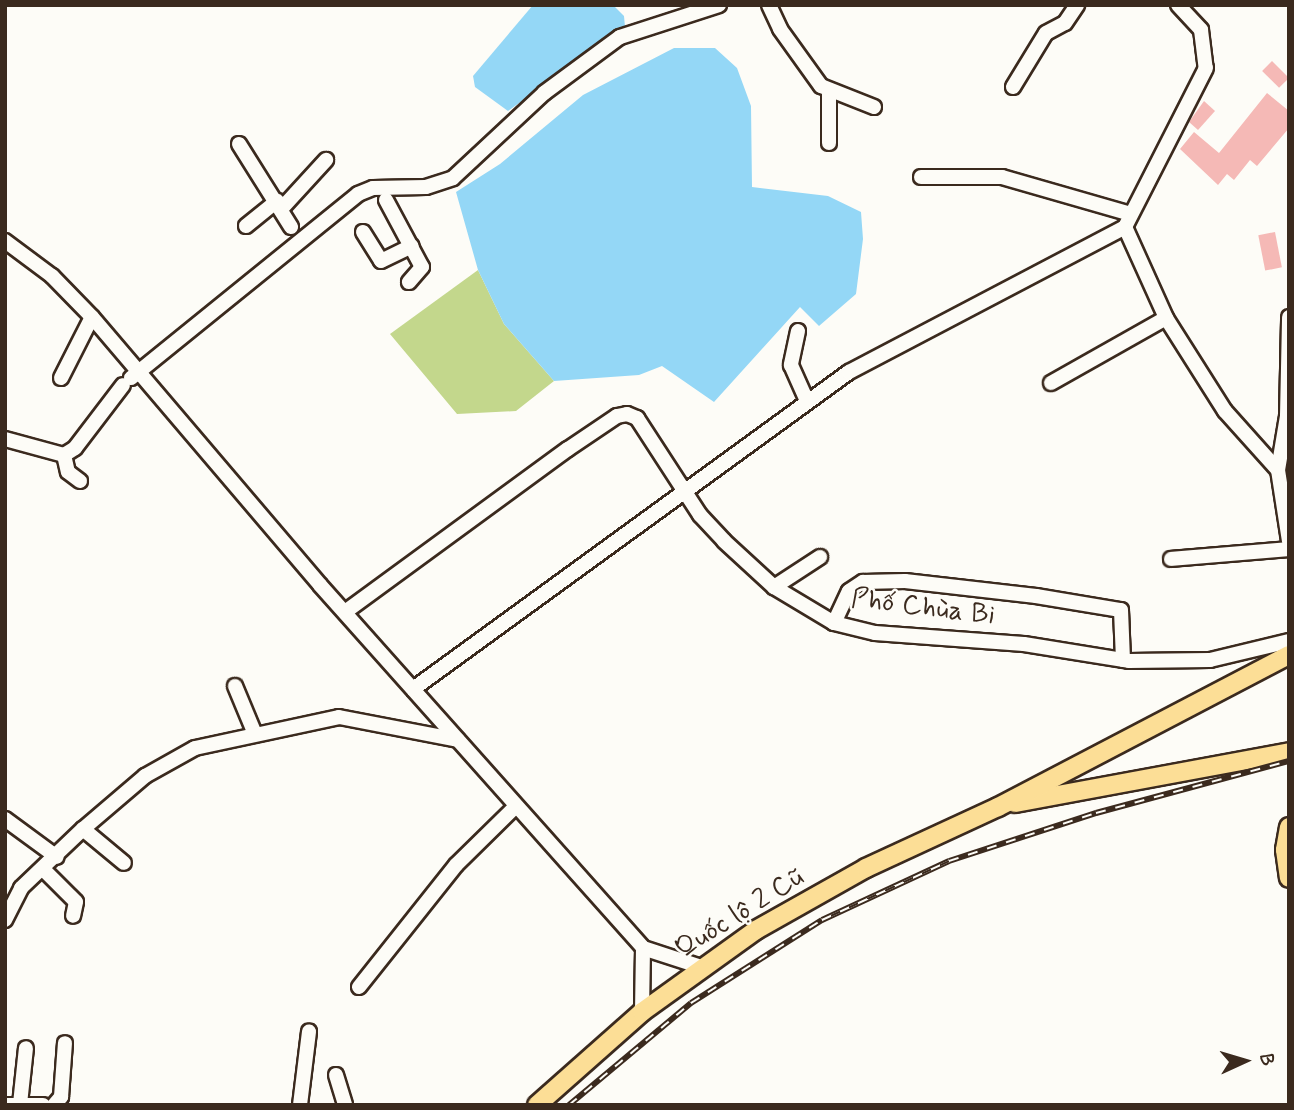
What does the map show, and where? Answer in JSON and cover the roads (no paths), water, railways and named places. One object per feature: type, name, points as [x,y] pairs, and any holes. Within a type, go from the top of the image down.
[{"type":"main road","name":"Quốc lộ 2 Cũ","points":[[537,1105],[642,1012],[701,967],[855,874],[998,807],[1289,655]]},
{"type":"main road","name":"Quốc lộ 2 Cũ","points":[[998,807],[1289,752]]},
{"type":"main road","points":[[1289,827],[1285,850],[1289,877]]},
{"type":"street","points":[[6,442],[64,455],[75,448],[131,378],[294,235],[358,194],[426,187],[453,178],[544,93],[620,37],[719,5]]},
{"type":"street","points":[[769,5],[780,29],[829,93],[874,107]]},
{"type":"street","points":[[1013,87],[1046,33],[1065,23],[1077,5]]},
{"type":"street","points":[[412,689],[849,372],[1128,220],[1206,68],[1204,40],[1184,8]]},
{"type":"street","points":[[829,93],[829,143]]},
{"type":"street","points":[[239,144],[280,204],[294,235]]},
{"type":"street","points":[[246,226],[280,204],[326,160]]},
{"type":"street","points":[[921,177],[1002,177],[1128,220],[1166,318],[1225,411],[1278,470]]},
{"type":"street","points":[[384,193],[422,271],[409,282]]},
{"type":"street","points":[[363,232],[381,261],[412,246]]},
{"type":"street","points":[[5,241],[51,276],[92,317],[131,378],[345,612],[643,948],[701,967]]},
{"type":"street","points":[[61,378],[92,317]]},
{"type":"street","points":[[1289,317],[1287,416],[1278,470],[1289,541]]},
{"type":"street","points":[[1051,383],[1166,318]]},
{"type":"street","points":[[797,331],[791,365],[807,401]]},
{"type":"street","name":"Phố Chùa Bi","points":[[345,612],[617,416],[637,418],[684,491],[724,541],[774,587],[834,623],[876,633],[1029,644],[1123,660],[1210,660],[1289,641]]},
{"type":"street","points":[[64,455],[68,472],[80,481]]},
{"type":"street","points":[[1171,559],[1289,549]]},
{"type":"street","points":[[774,587],[820,557]]},
{"type":"street","points":[[834,623],[849,591],[863,582],[905,581],[1036,596],[1121,610],[1123,660]]},
{"type":"street","points":[[235,686],[255,734]]},
{"type":"street","points":[[5,920],[20,888],[44,870],[83,829],[169,760],[195,748],[339,717],[459,741]]},
{"type":"street","points":[[359,987],[456,865],[516,806]]},
{"type":"street","points":[[5,819],[20,825],[57,857]]},
{"type":"street","points":[[83,829],[124,863]]},
{"type":"street","points":[[44,870],[76,902],[73,916]]},
{"type":"street","points":[[642,1012],[643,948]]},
{"type":"street","points":[[300,1105],[309,1032]]},
{"type":"street","points":[[54,1105],[61,1097],[65,1042]]},
{"type":"street","points":[[26,1048],[10,1104],[43,1105]]},
{"type":"street","points":[[336,1075],[345,1105]]},
{"type":"water","points":[[533,5],[613,5],[624,16],[625,27],[508,111],[475,87],[473,76]]},
{"type":"water","points":[[674,48],[715,48],[737,68],[751,106],[752,187],[828,196],[861,212],[863,239],[856,294],[819,326],[800,307],[714,402],[662,366],[639,375],[554,381],[504,324],[478,270],[456,192],[500,164],[583,95]]},
{"type":"railway","points":[[569,1105],[691,1003],[822,920],[949,861],[1096,813],[1289,761]]}]
